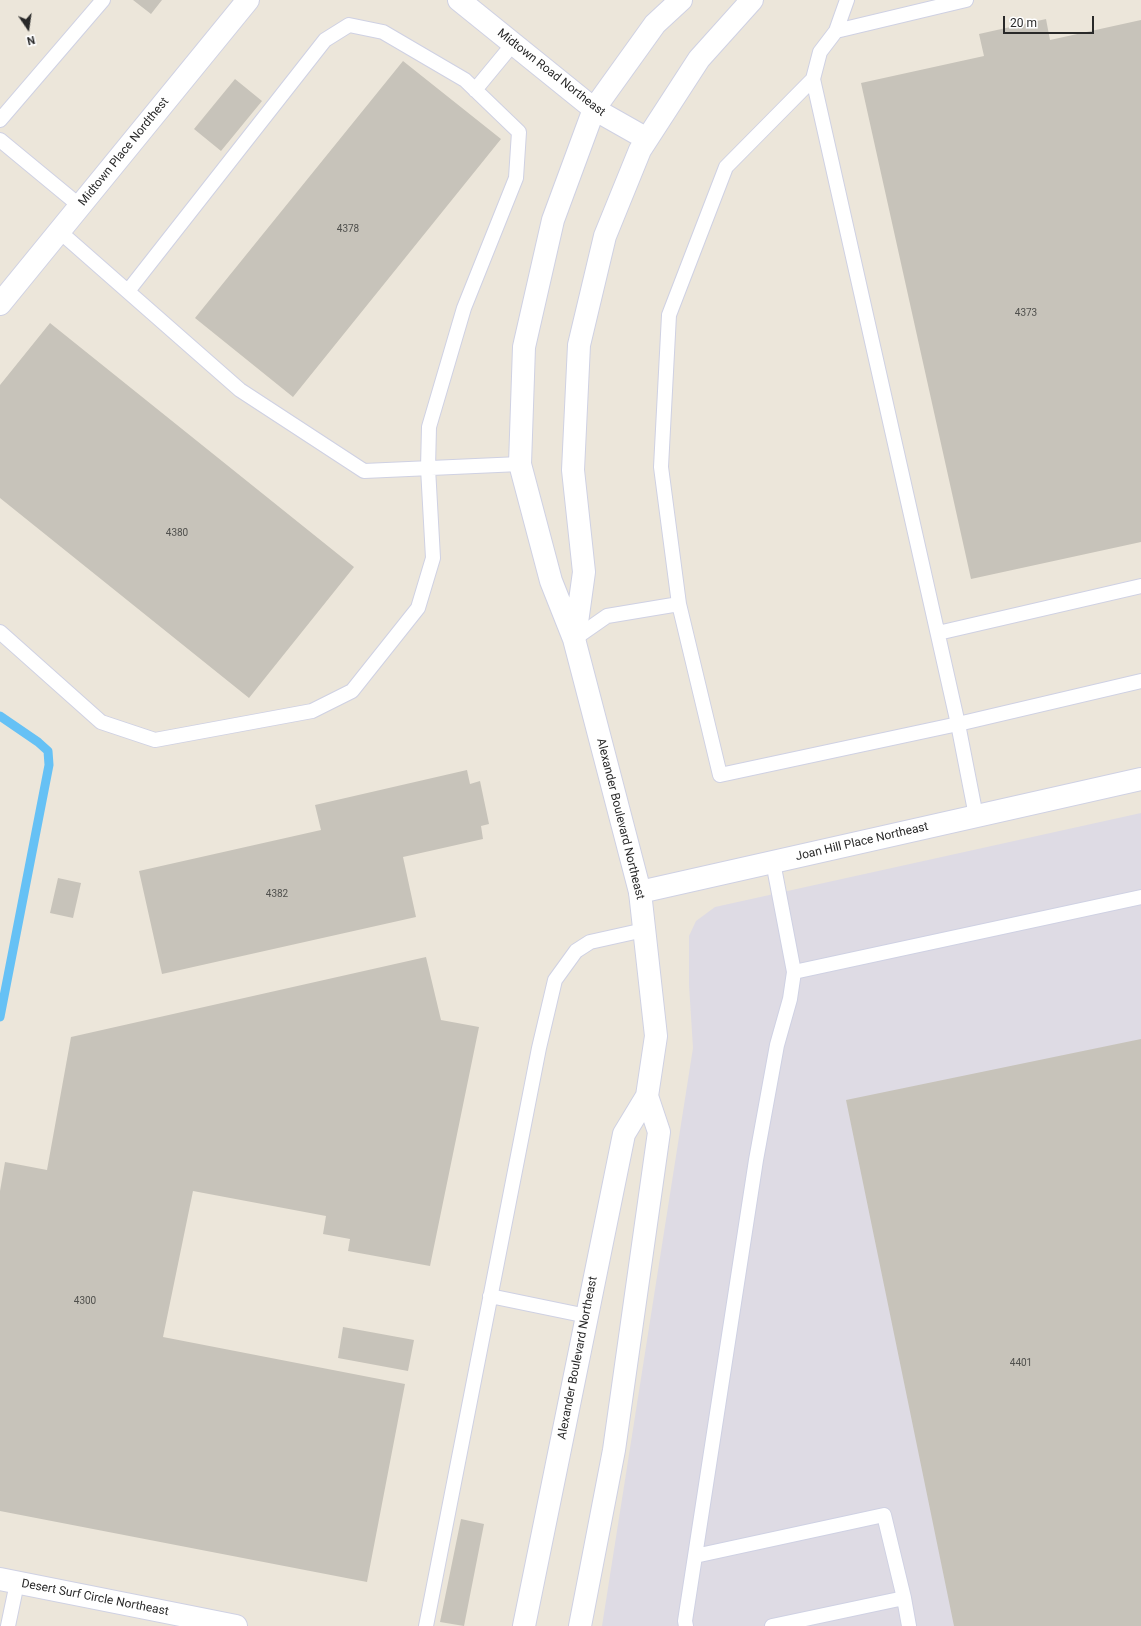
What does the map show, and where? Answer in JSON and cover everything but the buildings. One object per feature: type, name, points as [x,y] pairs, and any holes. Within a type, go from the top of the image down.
[{"type":"street","name":"Midtown Place Nordthest","points":[[0,304],[248,0]]},
{"type":"street","name":"Midtown Road Northeast","points":[[458,0],[594,109],[647,139]]},
{"type":"street","name":"Alexander Boulevard Northeast","points":[[524,1626],[624,1134],[647,1096],[656,1036],[640,892],[574,638],[551,581],[520,464],[524,347],[553,220],[594,109],[655,24],[681,0]]},
{"type":"street","name":"Alexander Boulevard Northeast","points":[[574,638],[584,572],[573,470],[579,345],[605,236],[640,150],[699,59],[752,0]]},
{"type":"street","name":"Joan Hill Place Northeast","points":[[640,892],[1141,779]]},
{"type":"street","name":"Alexander Boulevard Northeast","points":[[580,1626],[614,1450],[659,1132],[647,1096]]},
{"type":"street","name":"Desert Surf Circle Northeast","points":[[8,1581],[236,1626]]},
{"type":"lane","points":[[0,120],[103,0]]},
{"type":"lane","points":[[847,0],[836,31],[820,52],[813,79],[938,633],[976,816]]},
{"type":"lane","points":[[836,31],[966,0]]},
{"type":"lane","points":[[0,632],[101,722],[155,740],[312,711],[352,691],[418,608],[433,558],[428,468],[429,427],[464,308],[516,178],[519,132],[465,80],[383,32],[349,25],[325,40],[128,291]]},
{"type":"lane","points":[[475,90],[513,44]]},
{"type":"lane","points":[[813,79],[726,167],[669,315],[661,467],[679,604],[720,775],[958,724],[1141,681]]},
{"type":"lane","points":[[0,140],[80,206]]},
{"type":"lane","points":[[60,231],[240,390],[364,471],[520,464]]},
{"type":"lane","points":[[938,633],[1141,586]]},
{"type":"lane","points":[[574,638],[607,616],[679,604]]},
{"type":"lane","points":[[686,1626],[685,1621],[756,1160],[777,1045],[790,999],[794,972],[772,862]]},
{"type":"lane","points":[[794,972],[1141,898]]},
{"type":"lane","points":[[426,1626],[539,1048],[554,980],[576,951],[590,942],[644,930]]},
{"type":"lane","points":[[490,1296],[587,1316]]},
{"type":"lane","points":[[695,1556],[884,1515],[904,1598],[909,1626]]},
{"type":"lane","points":[[8,1581],[8,1626]]},
{"type":"lane","points":[[772,1626],[904,1598]]},
{"type":"shaded area","points":[[1141,813],[1141,1626],[602,1626],[693,1048],[689,985],[689,936],[696,921],[715,907]]},
{"type":"waterway","points":[[0,716],[38,742],[48,751],[49,765],[0,1017]]}]
